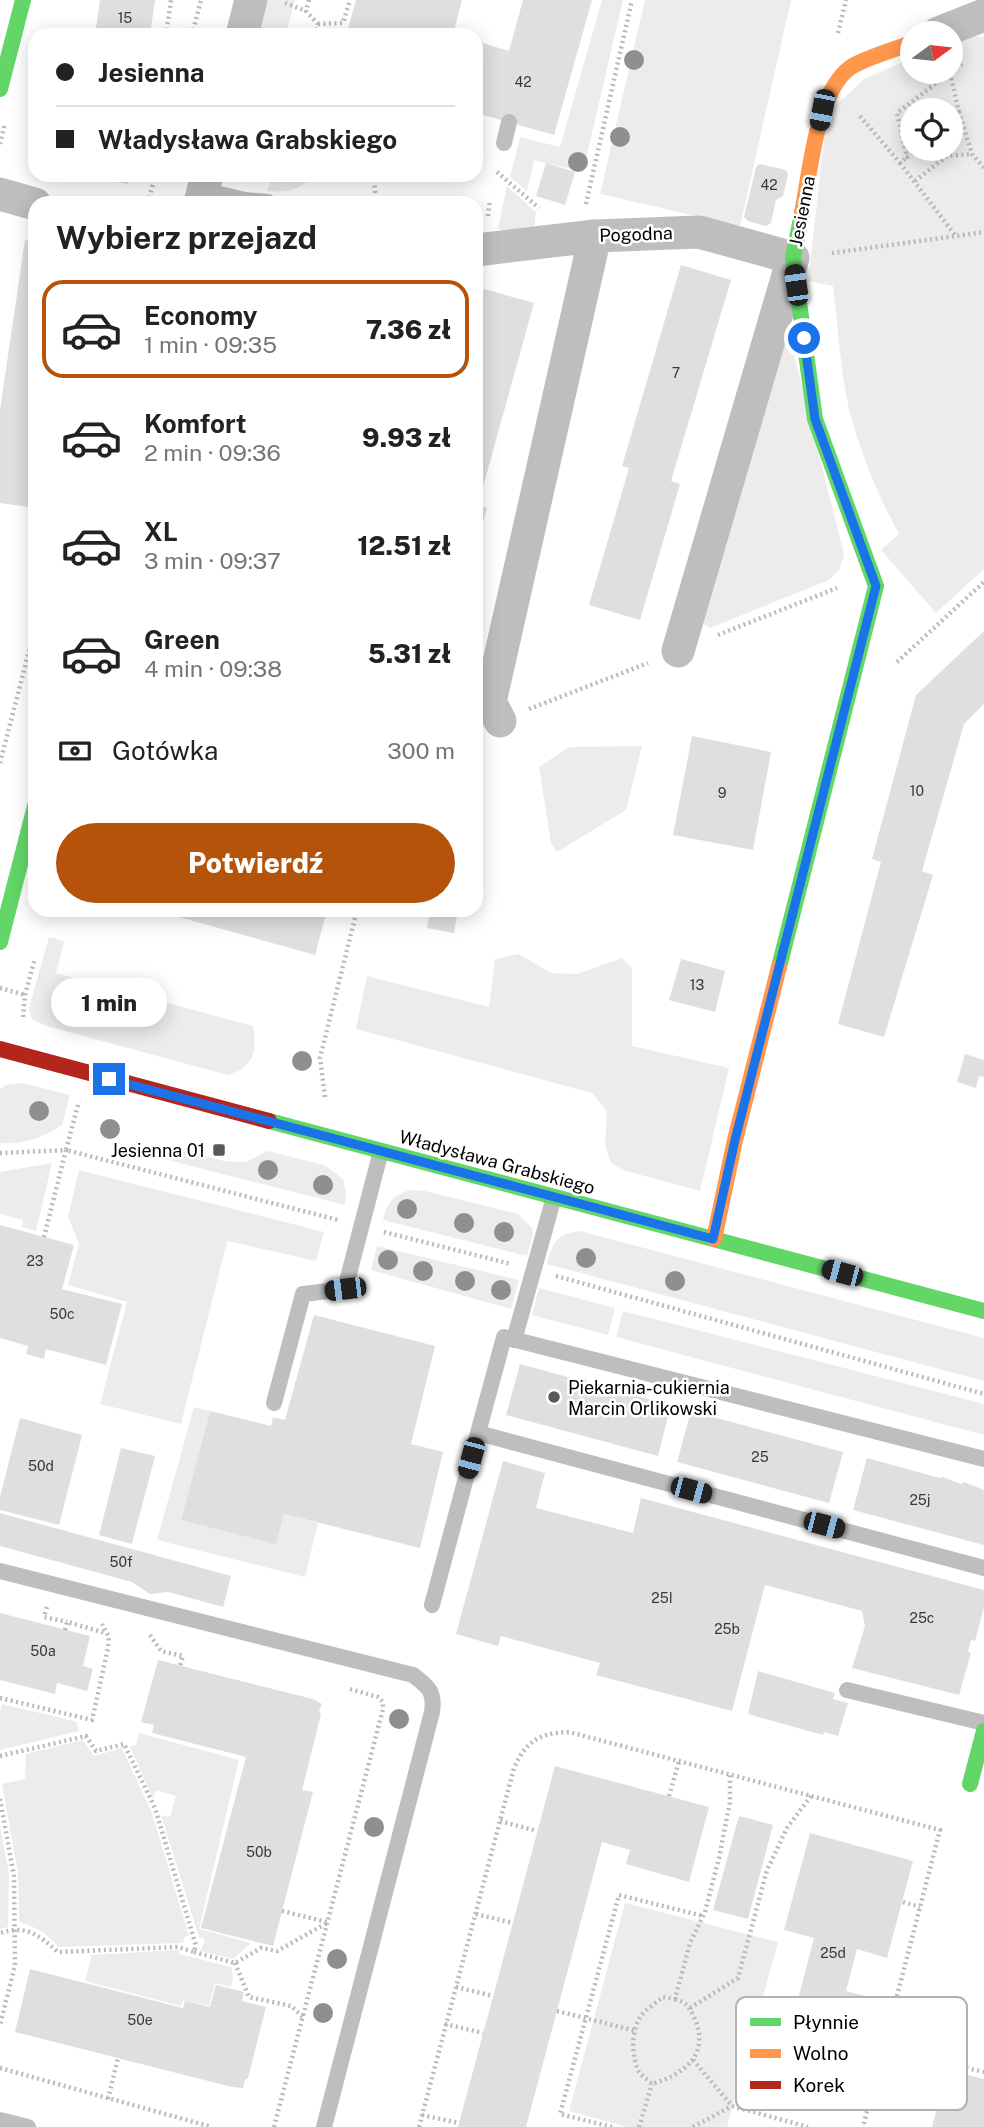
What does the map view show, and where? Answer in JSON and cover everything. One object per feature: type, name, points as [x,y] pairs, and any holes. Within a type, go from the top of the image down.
[{"type":"street","points":[[0,89],[23,0]]},
{"type":"street","points":[[244,28],[251,0]]},
{"type":"street","points":[[963,23],[984,15]]},
{"type":"street","name":"Jesienna","points":[[713,1239],[735,1140],[876,586],[815,419],[793,258],[822,110],[834,86],[851,67],[900,48]]},
{"type":"street","points":[[0,194],[28,202]]},
{"type":"street","name":"Pogodna","points":[[483,249],[587,237],[699,232],[793,258]]},
{"type":"street","points":[[500,721],[490,702],[587,237]]},
{"type":"street","points":[[678,651],[793,258]]},
{"type":"street","points":[[0,942],[28,833]]},
{"type":"street","name":"Władysława Grabskiego","points":[[0,1049],[984,1311]]},
{"type":"street","points":[[970,1784],[984,1731]]},
{"type":"lane","points":[[504,143],[509,122]]},
{"type":"lane","points":[[203,189],[230,196]]},
{"type":"lane","points":[[274,1402],[303,1294],[345,1289],[381,1151]]},
{"type":"lane","points":[[514,1340],[554,1197]]},
{"type":"lane","points":[[432,1605],[504,1337],[984,1459]]},
{"type":"lane","points":[[478,1433],[984,1567]]},
{"type":"lane","points":[[0,1570],[413,1675],[427,1685],[434,1698],[432,1712],[324,2127]]},
{"type":"lane","points":[[847,1690],[984,1723]]},
{"type":"lane","points":[[0,2120],[28,2127]]},
{"type":"path","points":[[167,28],[171,0]]},
{"type":"path","points":[[194,28],[201,0]]},
{"type":"path","points":[[278,0],[306,11],[318,24],[346,23],[350,0]]},
{"type":"path","points":[[306,11],[309,0]]},
{"type":"path","points":[[587,237],[632,0]]},
{"type":"path","points":[[317,28],[318,24]]},
{"type":"path","points":[[963,63],[967,60]]},
{"type":"path","points":[[917,98],[935,84]]},
{"type":"path","points":[[834,86],[915,181],[955,235]]},
{"type":"path","points":[[963,125],[972,154],[984,168]]},
{"type":"path","points":[[915,181],[947,156],[972,154]]},
{"type":"path","points":[[793,258],[984,232]]},
{"type":"path","points":[[894,664],[984,582]]},
{"type":"path","points":[[0,763],[28,655]]},
{"type":"path","points":[[326,1106],[320,1058],[355,917]]},
{"type":"path","points":[[0,988],[25,995]]},
{"type":"path","points":[[44,1237],[86,1073]]},
{"type":"path","points":[[0,1153],[66,1150],[344,1222]]},
{"type":"path","points":[[371,1229],[534,1270],[984,1394]]},
{"type":"path","points":[[36,1601],[60,1608]]},
{"type":"path","points":[[44,1617],[107,1633]]},
{"type":"path","points":[[0,1698],[92,1720],[108,1648],[107,1633],[96,1618],[110,1622]]},
{"type":"path","points":[[65,1630],[68,1622]]},
{"type":"path","points":[[161,1636],[149,1633],[161,1651],[183,1656],[180,1666]]},
{"type":"path","points":[[274,2127],[383,1702],[378,1697],[340,1686]]},
{"type":"path","points":[[419,2127],[514,1768],[521,1751],[535,1739],[550,1732],[569,1732],[940,1830],[897,1997]]},
{"type":"path","points":[[0,1756],[86,1736],[96,1751],[124,1744],[155,1808],[196,1946],[194,1952]]},
{"type":"path","points":[[669,1796],[679,1761]]},
{"type":"path","points":[[675,1999],[690,1943],[703,1916],[719,1858],[730,1802],[730,1774]]},
{"type":"path","points":[[690,2008],[738,1978],[767,1870],[787,1828],[811,1796]]},
{"type":"path","points":[[0,1799],[14,1877],[15,1965],[0,2025]]},
{"type":"path","points":[[500,1821],[537,1831]]},
{"type":"path","points":[[612,2127],[560,2115],[619,1895],[703,1916]]},
{"type":"path","points":[[902,1902],[920,1907]]},
{"type":"path","points":[[282,1911],[328,1922]]},
{"type":"path","points":[[475,1914],[513,1923]]},
{"type":"path","points":[[0,1933],[13,1929],[27,1930],[37,1934],[58,1952],[178,1947],[235,1963],[261,1948],[276,1951],[328,1922]]},
{"type":"path","points":[[235,1963],[249,1997],[291,2006],[303,2017]]},
{"type":"path","points":[[456,1987],[493,1996]]},
{"type":"path","points":[[663,1997],[684,2001],[701,2031],[693,2060],[681,2072],[652,2084],[640,2073],[632,2046],[641,2016],[663,1997]]},
{"type":"path","points":[[557,2011],[636,2031]]},
{"type":"path","points":[[445,2024],[483,2033]]},
{"type":"path","points":[[108,2099],[118,2058]]},
{"type":"path","points":[[693,2060],[732,2106],[736,2107]]},
{"type":"path","points":[[0,2068],[212,2127]]},
{"type":"path","points":[[639,2127],[652,2084]]},
{"type":"path","points":[[693,2127],[732,2106]]},
{"type":"path","points":[[746,2110],[808,2127]]},
{"type":"path","points":[[863,2127],[867,2110]]},
{"type":"path","points":[[422,2115],[459,2123]]},
{"type":"shaded area","points":[[268,0],[295,0],[288,28],[261,28]]},
{"type":"shaded area","points":[[602,0],[623,0],[583,172],[534,160],[527,191],[510,177],[520,137],[560,147]]},
{"type":"shaded area","points":[[645,0],[791,0],[740,226],[600,194]]},
{"type":"shaded area","points":[[963,36],[984,37],[984,569],[936,613],[881,550],[899,534],[870,473],[849,409],[833,286],[808,281],[827,114],[864,79],[900,63],[900,84],[963,84]]},
{"type":"shaded area","points":[[270,182],[306,182],[293,189],[267,191]]},
{"type":"shaded area","points":[[507,186],[536,212],[534,230],[508,237],[498,228]]},
{"type":"shaded area","points":[[785,345],[792,347],[844,555],[839,570],[829,580],[710,628],[702,623],[778,349]]},
{"type":"shaded area","points":[[642,746],[626,810],[557,852],[551,843],[539,767],[569,747]]},
{"type":"shaded area","points":[[49,937],[64,941],[56,973],[253,1026],[255,1043],[249,1062],[228,1075],[43,1025],[32,1019],[29,1008]]},
{"type":"shaded area","points":[[519,954],[551,973],[577,974],[622,958],[632,968],[632,1046],[729,1068],[700,1191],[626,1171],[611,1163],[605,1145],[607,1111],[592,1093],[356,1029],[367,976],[489,1007],[495,959]]},
{"type":"shaded area","points":[[22,1083],[70,1095],[62,1125],[33,1139],[0,1143],[0,1089],[6,1085]]},
{"type":"shaded area","points":[[182,1150],[224,1161],[245,1162],[268,1151],[324,1165],[343,1179],[345,1205],[164,1159],[171,1151]]},
{"type":"shaded area","points":[[52,1163],[36,1231],[22,1227],[23,1220],[0,1214],[0,1172]]},
{"type":"shaded area","points":[[79,1170],[324,1232],[316,1261],[227,1241],[181,1424],[100,1404],[127,1302],[68,1285],[79,1244],[68,1217]]},
{"type":"shaded area","points":[[410,1190],[425,1191],[518,1214],[532,1228],[533,1235],[527,1256],[383,1220],[392,1200]]},
{"type":"shaded area","points":[[580,1231],[984,1338],[984,1381],[547,1264],[557,1240],[566,1234]]},
{"type":"shaded area","points":[[377,1246],[519,1280],[511,1309],[371,1270]]},
{"type":"shaded area","points":[[539,1288],[615,1308],[608,1335],[532,1315]]},
{"type":"shaded area","points":[[623,1311],[984,1404],[984,1435],[616,1337]]},
{"type":"shaded area","points":[[194,1407],[210,1411],[181,1520],[276,1543],[284,1514],[318,1523],[305,1577],[157,1540]]},
{"type":"shaded area","points":[[2,1704],[74,1721],[79,1731],[0,1750]]},
{"type":"shaded area","points":[[139,1733],[239,1760],[199,1929],[251,1943],[233,1959],[201,1951],[205,1939],[199,1937],[161,1815],[170,1817],[176,1796],[156,1790],[153,1799],[130,1747],[136,1745]]},
{"type":"shaded area","points":[[83,1740],[94,1756],[122,1748],[152,1813],[189,1936],[185,1936],[183,1943],[58,1947],[41,1931],[19,1922],[18,1873],[2,1784],[25,1779],[26,1754]]},
{"type":"shaded area","points":[[0,1825],[9,1874],[8,1927],[0,1929]]},
{"type":"shaded area","points":[[625,1903],[778,1942],[763,1997],[736,1997],[736,2094],[727,2127],[627,2127],[569,2111]]},
{"type":"shaded area","points":[[179,1950],[179,1954],[231,1967],[231,1987],[215,1983],[209,2006],[183,2000],[181,2006],[85,1981],[92,1955]]},
{"type":"building","points":[[100,0],[155,0],[151,28],[96,28]]},
{"type":"building","points":[[356,0],[462,0],[455,28],[348,28]]},
{"type":"building","points":[[523,0],[592,0],[554,135],[483,115],[483,43],[509,51]]},
{"type":"building","points":[[546,163],[575,172],[565,205],[536,196]]},
{"type":"building","points":[[760,164],[786,170],[788,175],[783,196],[776,200],[771,223],[766,226],[748,221],[744,217],[756,167]]},
{"type":"building","points":[[25,240],[28,240],[28,507],[0,503],[0,410]]},
{"type":"building","points":[[681,265],[731,280],[671,481],[680,484],[640,620],[589,605],[629,468],[622,466]]},
{"type":"building","points":[[484,289],[534,303],[483,487]]},
{"type":"building","points":[[483,507],[487,508],[483,522]]},
{"type":"building","points":[[984,631],[984,704],[964,724],[922,871],[933,875],[884,1037],[838,1024],[881,862],[872,859],[916,695]]},
{"type":"building","points":[[692,736],[771,752],[753,850],[673,835]]},
{"type":"building","points":[[179,917],[325,917],[315,955]]},
{"type":"building","points":[[429,917],[457,917],[454,933],[427,928]]},
{"type":"building","points":[[681,959],[725,971],[715,1012],[669,1000]]},
{"type":"building","points":[[965,1054],[984,1060],[984,1077],[979,1076],[976,1088],[957,1082]]},
{"type":"building","points":[[0,1225],[74,1245],[62,1289],[122,1304],[106,1365],[46,1349],[44,1359],[26,1354],[28,1346],[0,1338]]},
{"type":"building","points":[[314,1315],[435,1346],[411,1444],[443,1452],[420,1548],[284,1514],[276,1544],[181,1520],[210,1411],[271,1426],[273,1417],[285,1420]]},
{"type":"building","points":[[520,1364],[582,1381],[585,1378],[587,1382],[605,1387],[609,1384],[610,1389],[671,1405],[658,1456],[506,1415]]},
{"type":"building","points":[[691,1411],[843,1452],[829,1503],[677,1462]]},
{"type":"building","points":[[20,1418],[82,1435],[59,1525],[0,1510],[0,1497]]},
{"type":"building","points":[[121,1448],[155,1456],[132,1544],[99,1535]]},
{"type":"building","points":[[867,1458],[961,1484],[964,1482],[984,1490],[984,1545],[853,1510]]},
{"type":"building","points":[[503,1461],[545,1473],[536,1508],[633,1533],[641,1498],[984,1590],[984,1607],[975,1641],[971,1640],[968,1652],[971,1653],[959,1695],[852,1668],[865,1626],[862,1611],[765,1585],[732,1711],[596,1675],[600,1663],[501,1636],[498,1646],[456,1634]]},
{"type":"building","points":[[0,1513],[231,1576],[223,1607],[168,1592],[150,1594],[132,1582],[0,1546]]},
{"type":"building","points":[[0,1613],[90,1636],[83,1666],[93,1669],[87,1691],[57,1683],[55,1694],[0,1680]]},
{"type":"building","points":[[158,1660],[313,1699],[322,1704],[302,1790],[313,1792],[273,1946],[201,1928],[246,1757],[152,1733],[154,1725],[141,1722]]},
{"type":"building","points":[[758,1671],[835,1693],[833,1699],[848,1703],[838,1736],[824,1732],[823,1735],[748,1714]]},
{"type":"building","points":[[555,1766],[709,1807],[689,1882],[626,1864],[630,1850],[602,1842],[526,2127],[458,2127]]},
{"type":"building","points":[[739,1816],[773,1825],[748,1919],[713,1910]]},
{"type":"building","points":[[810,1833],[913,1861],[887,1958],[857,1949],[846,1991],[869,1997],[799,1997],[814,1938],[784,1930]]},
{"type":"building","points":[[30,1969],[183,2008],[185,2001],[210,2007],[216,1985],[244,1992],[242,2001],[266,2007],[243,2088],[15,2032]]},
{"type":"building","points":[[967,2075],[984,2079],[984,2127],[932,2127],[936,2110],[967,2110]]},
{"type":"traffic: fast","points":[[0,89],[23,0]]},
{"type":"traffic: fast","points":[[779,967],[876,586],[815,419],[793,258],[802,213]]},
{"type":"traffic: fast","points":[[0,942],[28,833]]},
{"type":"traffic: fast","points":[[269,1121],[984,1311]]},
{"type":"traffic: fast","points":[[970,1784],[984,1731]]},
{"type":"traffic: slow","points":[[802,213],[816,134],[830,94],[839,79],[851,67],[900,47]]},
{"type":"traffic: slow","points":[[714,1239],[735,1140],[779,967]]},
{"type":"traffic: jam","points":[[0,1049],[269,1121]]},
{"type":"place","name":"Jesienna 01","points":[[219,1150]]},
{"type":"place","name":"Piekarnia-cukiernia Marcin Orlikowski","points":[[554,1397]]},
{"type":"route","points":[[109,1079],[713,1239],[735,1140],[876,586],[815,419],[804,338]]}]
